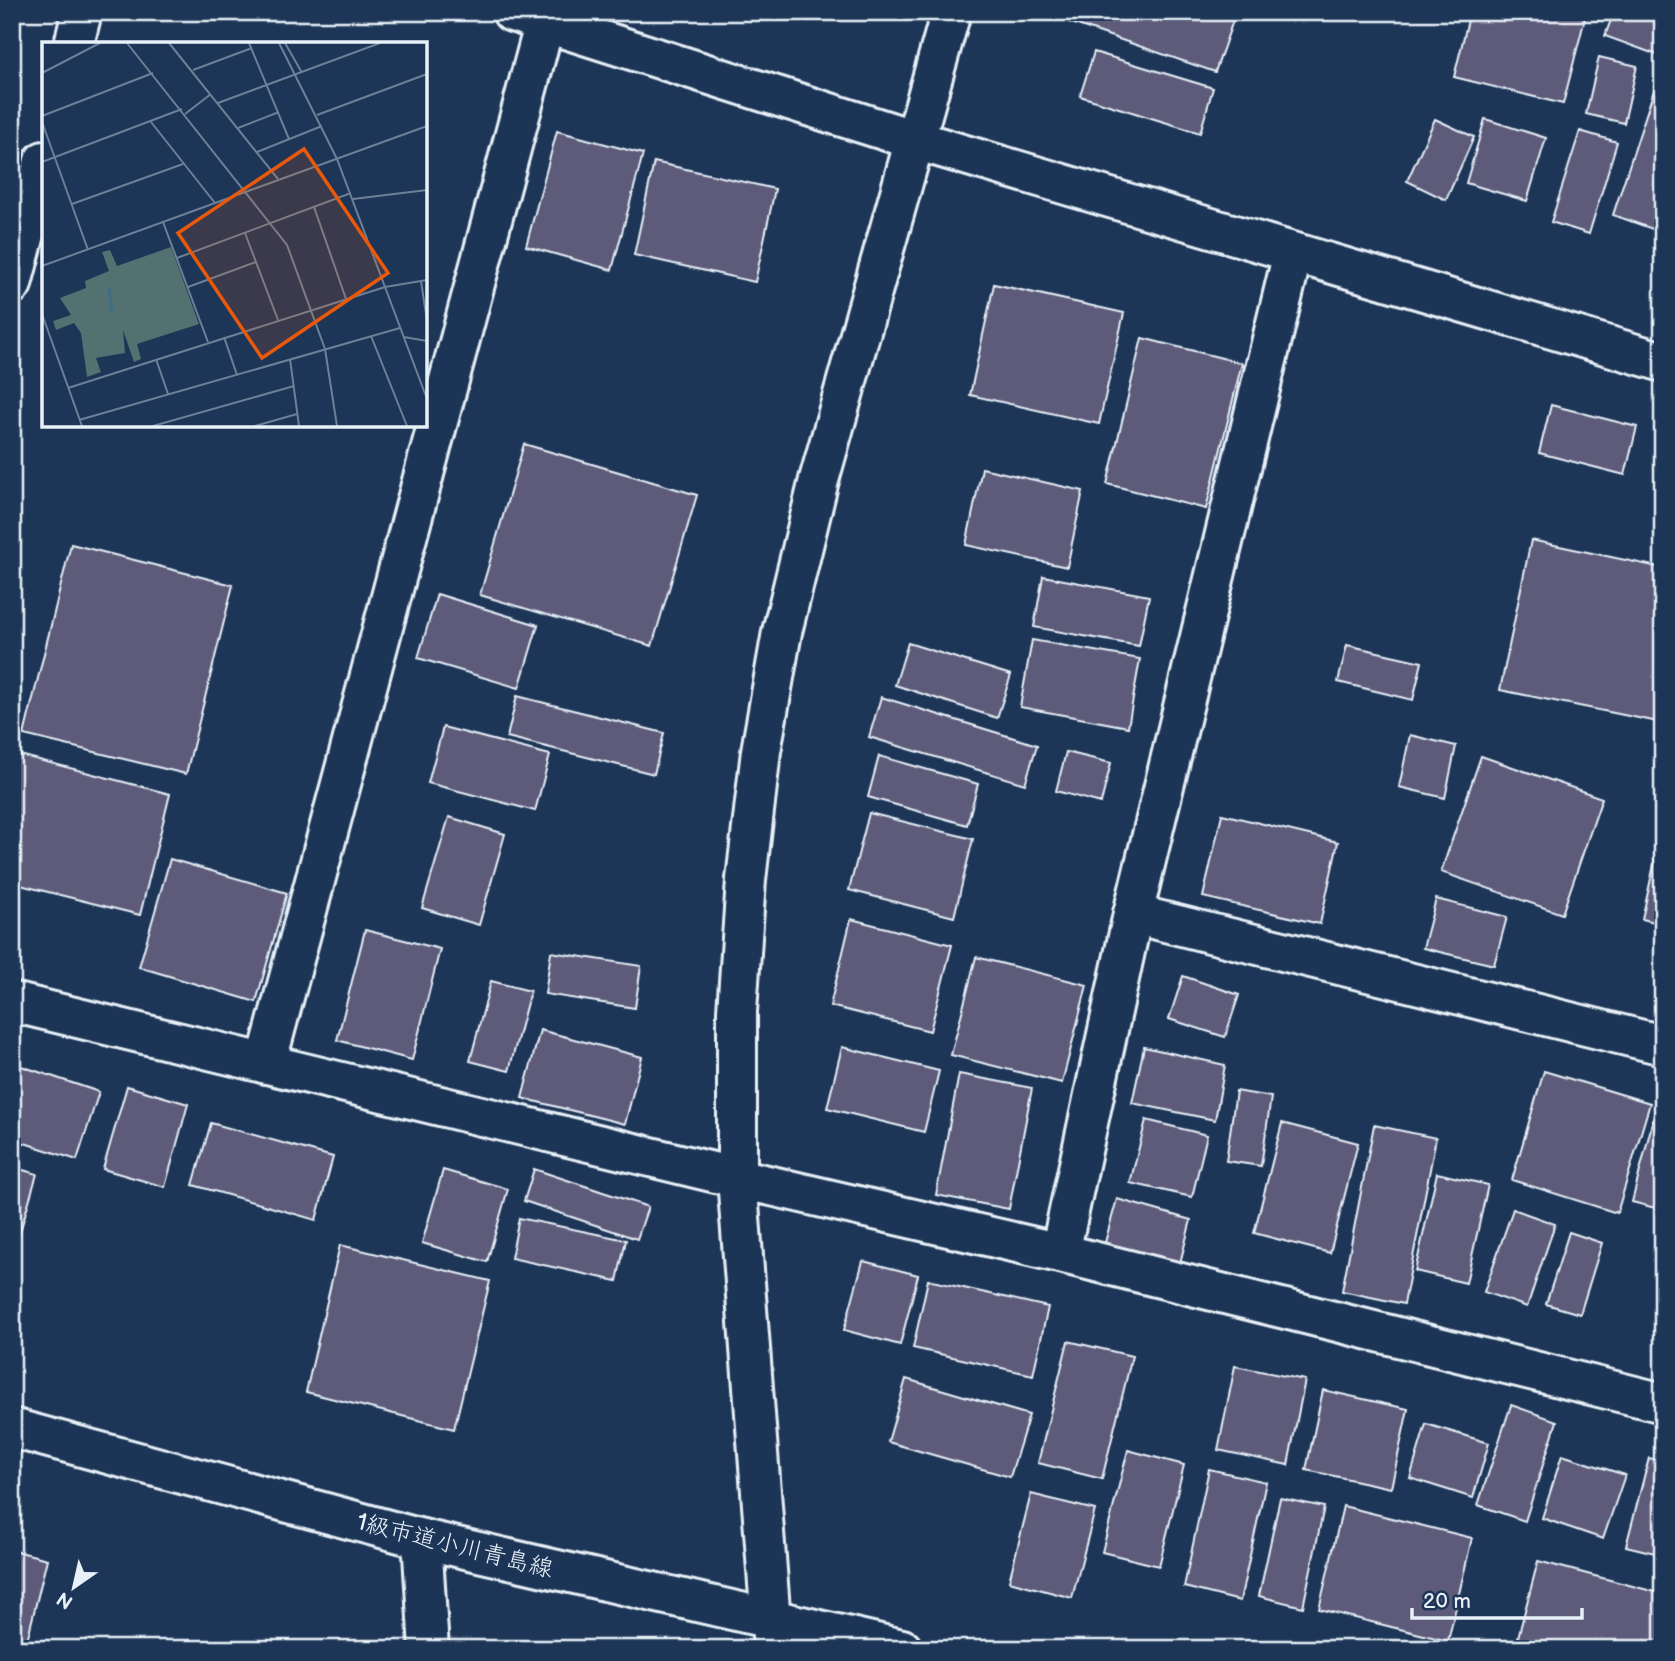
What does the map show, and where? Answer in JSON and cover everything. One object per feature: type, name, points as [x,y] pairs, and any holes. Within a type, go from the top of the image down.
[{"type":"street","points":[[74,42],[82,12]]},
{"type":"street","points":[[772,1633],[737,1178],[737,1011],[746,880],[761,751],[782,632],[820,480],[951,12]]},
{"type":"street","points":[[427,421],[528,17],[915,140],[1663,362]]},
{"type":"street","points":[[12,284],[42,169]]},
{"type":"street","points":[[1060,1253],[1133,914],[1293,253]]},
{"type":"street","points":[[266,1064],[425,427]]},
{"type":"street","points":[[1133,914],[1663,1045]]},
{"type":"street","points":[[12,1002],[737,1178],[1060,1253],[1663,1403]]},
{"type":"street","name":"1級市道小川青島線","points":[[12,1428],[772,1633],[902,1649]]},
{"type":"street","points":[[422,1539],[429,1649]]},
{"type":"building","points":[[1065,12],[1236,12],[1215,72],[1063,20]]},
{"type":"building","points":[[1470,12],[1563,12],[1585,18],[1563,104],[1454,77]]},
{"type":"building","points":[[1614,12],[1663,12],[1663,57],[1605,36]]},
{"type":"building","points":[[1094,52],[1213,88],[1200,133],[1080,96]]},
{"type":"building","points":[[1599,57],[1637,66],[1624,123],[1586,114]]},
{"type":"building","points":[[1657,81],[1663,83],[1661,232],[1613,215]]},
{"type":"building","points":[[1435,119],[1474,137],[1446,200],[1407,181]]},
{"type":"building","points":[[1485,119],[1546,138],[1527,201],[1466,183]]},
{"type":"building","points":[[557,131],[643,154],[612,270],[526,246]]},
{"type":"building","points":[[1580,131],[1617,142],[1589,234],[1551,222]]},
{"type":"building","points":[[654,162],[775,189],[755,282],[634,255]]},
{"type":"building","points":[[994,284],[1124,313],[1099,424],[970,395]]},
{"type":"building","points":[[1142,338],[1242,363],[1206,509],[1107,484]]},
{"type":"building","points":[[1551,405],[1637,427],[1625,475],[1539,453]]},
{"type":"building","points":[[524,444],[697,495],[652,646],[480,595]]},
{"type":"building","points":[[982,468],[1083,491],[1067,567],[966,545]]},
{"type":"building","points":[[1531,540],[1663,568],[1663,723],[1500,690]]},
{"type":"building","points":[[71,544],[233,585],[186,774],[24,735]]},
{"type":"building","points":[[1043,576],[1149,596],[1139,646],[1034,627]]},
{"type":"building","points":[[437,594],[538,625],[519,688],[418,658]]},
{"type":"building","points":[[1032,640],[1140,659],[1128,727],[1020,707]]},
{"type":"building","points":[[908,643],[1011,675],[997,718],[895,685]]},
{"type":"building","points":[[1347,645],[1422,662],[1413,700],[1338,682]]},
{"type":"building","points":[[517,696],[664,733],[654,774],[507,737]]},
{"type":"building","points":[[881,697],[1037,745],[1025,784],[869,737]]},
{"type":"building","points":[[443,727],[550,755],[535,811],[428,783]]},
{"type":"building","points":[[1410,735],[1456,746],[1445,798],[1399,787]]},
{"type":"building","points":[[1066,752],[1111,763],[1101,803],[1056,791]]},
{"type":"building","points":[[12,753],[170,794],[140,915],[12,883]]},
{"type":"building","points":[[879,756],[978,784],[967,825],[868,797]]},
{"type":"building","points":[[1481,756],[1602,798],[1562,914],[1441,872]]},
{"type":"building","points":[[869,813],[973,839],[954,917],[849,890]]},
{"type":"building","points":[[1222,814],[1338,842],[1320,924],[1203,897]]},
{"type":"building","points":[[449,817],[505,834],[479,925],[422,908]]},
{"type":"building","points":[[1658,847],[1663,848],[1663,924],[1642,919]]},
{"type":"building","points":[[170,859],[287,893],[256,1002],[139,967]]},
{"type":"building","points":[[1436,899],[1507,917],[1494,965],[1423,948]]},
{"type":"building","points":[[851,919],[952,945],[930,1031],[830,1006]]},
{"type":"building","points":[[365,930],[440,949],[412,1060],[337,1040]]},
{"type":"building","points":[[551,952],[641,966],[635,1008],[545,994]]},
{"type":"building","points":[[976,957],[1087,985],[1062,1083],[951,1055]]},
{"type":"building","points":[[1183,976],[1239,995],[1225,1037],[1169,1019]]},
{"type":"building","points":[[491,981],[530,991],[509,1071],[470,1061]]},
{"type":"building","points":[[540,1030],[642,1057],[625,1124],[522,1098]]},
{"type":"building","points":[[842,1047],[939,1071],[924,1132],[827,1108]]},
{"type":"building","points":[[1144,1047],[1225,1065],[1215,1120],[1132,1103]]},
{"type":"building","points":[[12,1063],[99,1092],[77,1160],[12,1139]]},
{"type":"building","points":[[1544,1071],[1650,1103],[1617,1213],[1512,1180]]},
{"type":"building","points":[[959,1074],[1032,1088],[1009,1209],[936,1195]]},
{"type":"building","points":[[127,1086],[188,1104],[165,1187],[103,1169]]},
{"type":"building","points":[[1236,1091],[1271,1097],[1261,1166],[1226,1161]]},
{"type":"building","points":[[1146,1120],[1207,1135],[1192,1197],[1130,1183]]},
{"type":"building","points":[[1653,1120],[1663,1122],[1663,1210],[1632,1202]]},
{"type":"building","points":[[211,1123],[333,1157],[316,1220],[193,1185]]},
{"type":"building","points":[[1282,1123],[1358,1143],[1330,1253],[1254,1233]]},
{"type":"building","points":[[1374,1125],[1436,1138],[1404,1304],[1342,1291]]},
{"type":"building","points":[[12,1167],[37,1174],[12,1259]]},
{"type":"building","points":[[534,1169],[648,1207],[637,1239],[524,1201]]},
{"type":"building","points":[[443,1170],[508,1189],[487,1262],[422,1243]]},
{"type":"building","points":[[1437,1173],[1488,1185],[1466,1283],[1415,1271]]},
{"type":"building","points":[[1117,1199],[1191,1220],[1179,1267],[1104,1246]]},
{"type":"building","points":[[1513,1209],[1555,1224],[1527,1307],[1484,1292]]},
{"type":"building","points":[[519,1218],[626,1240],[617,1281],[511,1258]]},
{"type":"building","points":[[1569,1232],[1602,1243],[1580,1314],[1546,1304]]},
{"type":"building","points":[[340,1245],[490,1281],[454,1429],[306,1392]]},
{"type":"building","points":[[863,1261],[918,1275],[900,1345],[844,1330]]},
{"type":"building","points":[[928,1280],[1048,1307],[1033,1375],[913,1348]]},
{"type":"building","points":[[1068,1341],[1132,1356],[1102,1479],[1038,1463]]},
{"type":"building","points":[[1235,1366],[1305,1380],[1288,1465],[1218,1450]]},
{"type":"building","points":[[906,1379],[1029,1415],[1010,1477],[888,1442]]},
{"type":"building","points":[[1323,1390],[1408,1409],[1391,1488],[1306,1470]]},
{"type":"building","points":[[1511,1405],[1557,1421],[1525,1521],[1478,1505]]},
{"type":"building","points":[[1426,1424],[1489,1443],[1473,1498],[1410,1478]]},
{"type":"building","points":[[1128,1450],[1184,1465],[1159,1566],[1102,1552]]},
{"type":"building","points":[[1562,1455],[1625,1475],[1603,1539],[1542,1518]]},
{"type":"building","points":[[1649,1458],[1663,1461],[1663,1555],[1626,1546]]},
{"type":"building","points":[[1209,1469],[1266,1482],[1240,1601],[1184,1587]]},
{"type":"building","points":[[1031,1494],[1095,1510],[1072,1598],[1009,1581]]},
{"type":"building","points":[[1280,1498],[1324,1507],[1303,1607],[1259,1596]]},
{"type":"building","points":[[1343,1506],[1472,1538],[1448,1641],[1319,1609]]},
{"type":"building","points":[[12,1550],[47,1559],[25,1649],[12,1649]]},
{"type":"building","points":[[1538,1561],[1663,1594],[1663,1649],[1528,1649],[1516,1645]]}]
